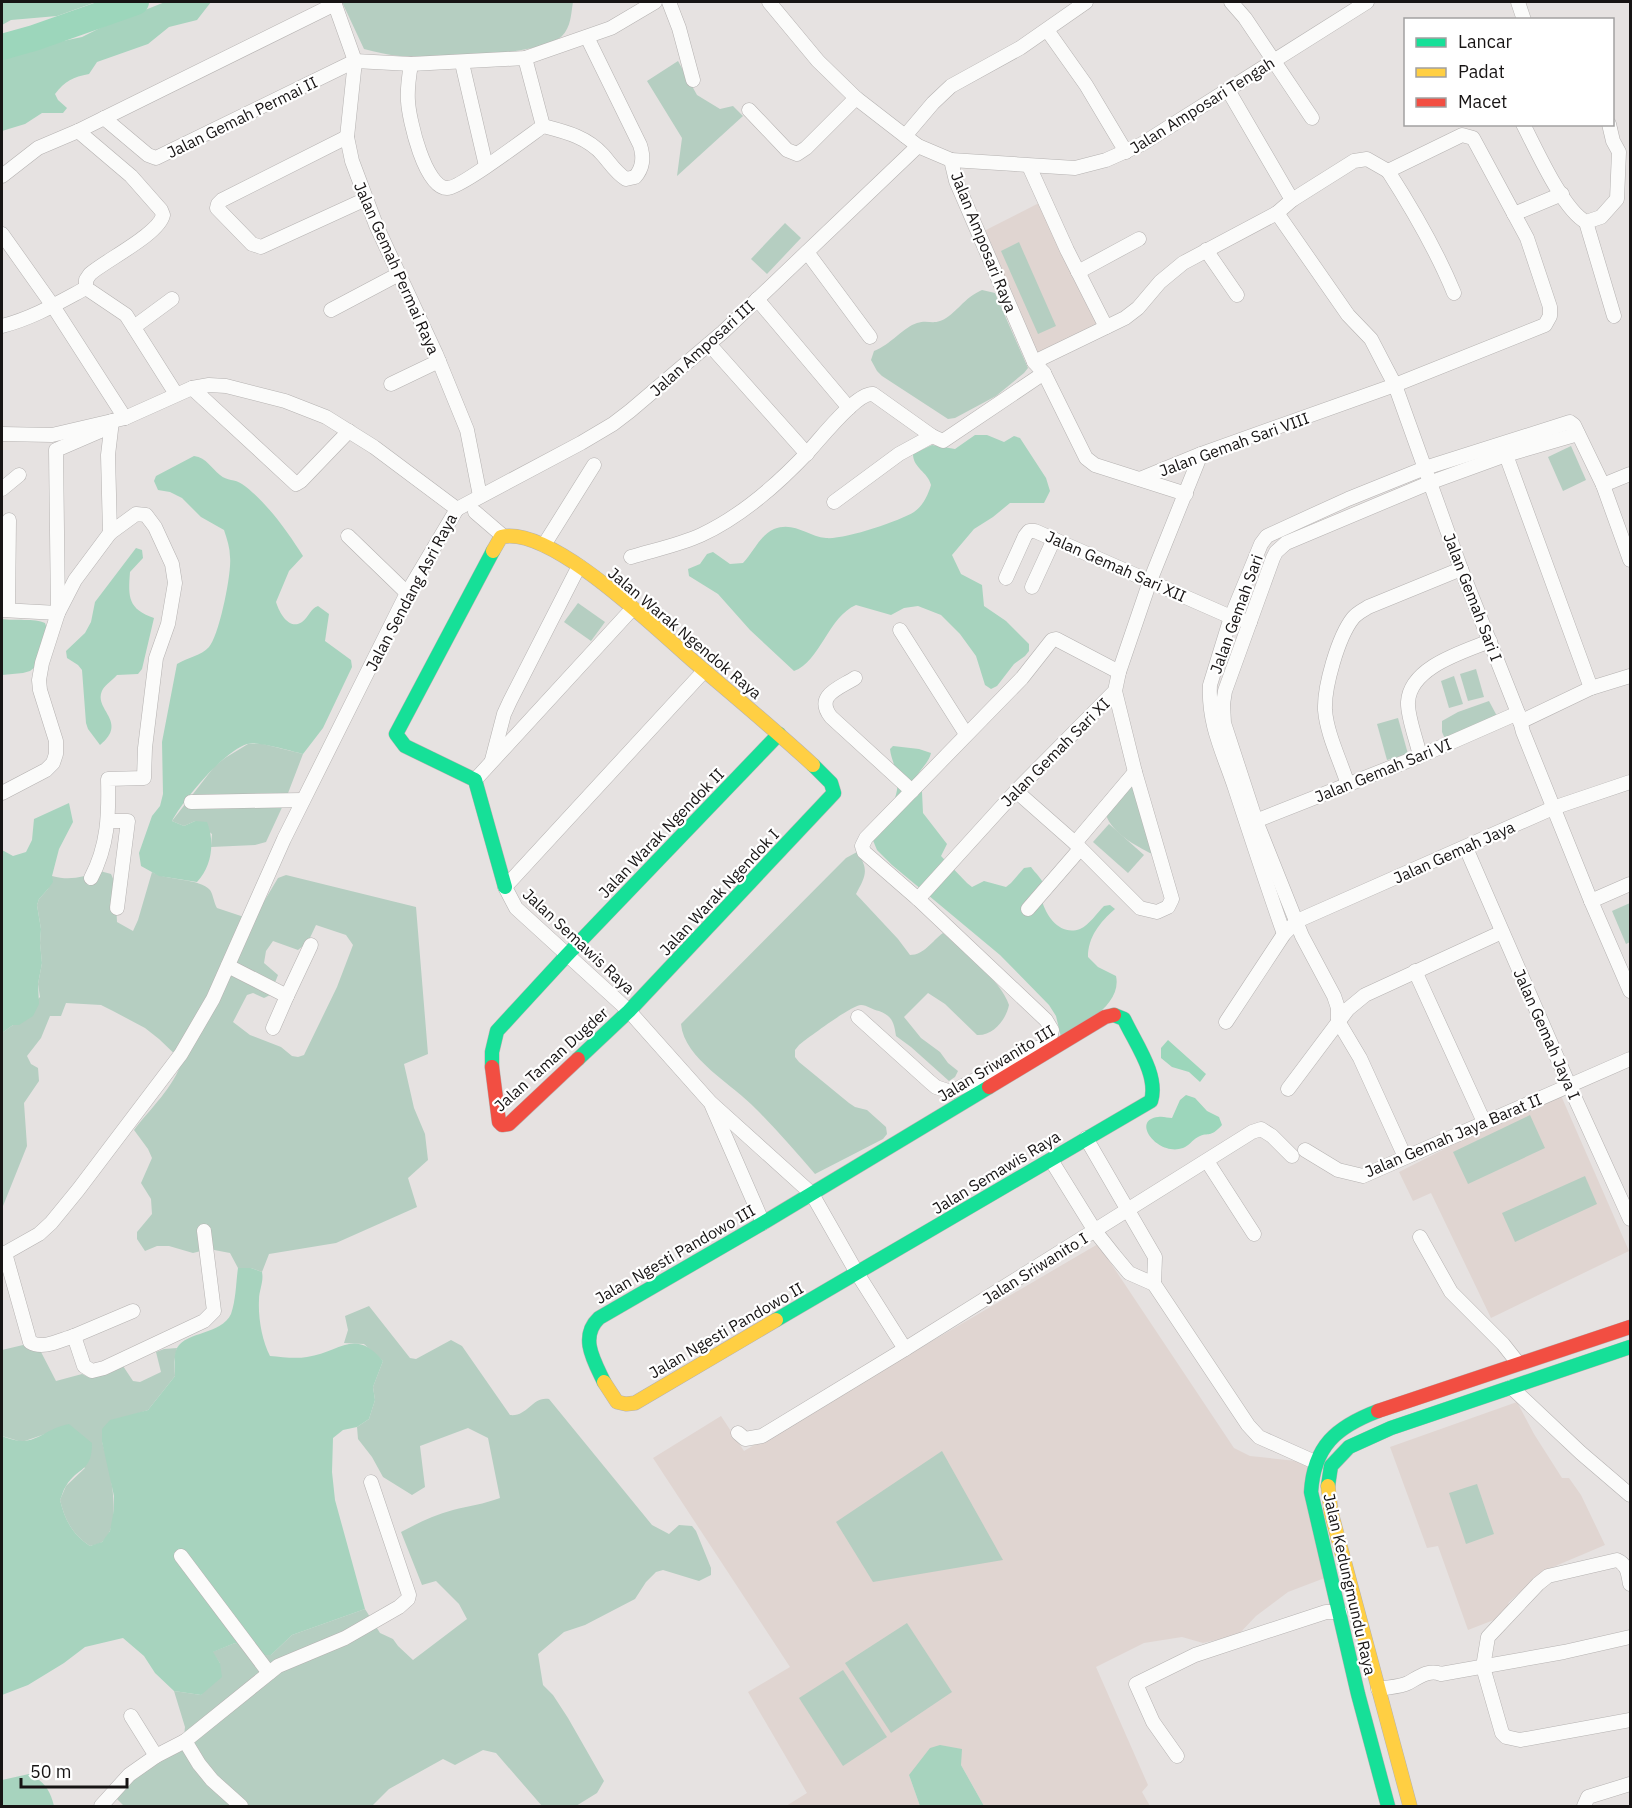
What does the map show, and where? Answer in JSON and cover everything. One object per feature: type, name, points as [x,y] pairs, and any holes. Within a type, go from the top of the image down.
[{"type":"street","points":[[355,61],[411,64],[525,58],[624,22],[655,2]]},
{"type":"street","points":[[669,2],[679,28],[693,80]]},
{"type":"street","name":"Jalan Amposari Raya","points":[[769,2],[818,61],[856,98],[918,146],[951,160],[956,181],[1034,362],[1044,373],[1086,458],[1095,465],[1140,479]]},
{"type":"street","points":[[905,136],[951,86],[1020,48],[1086,2]]},
{"type":"street","points":[[1231,2],[1245,18],[1312,118]]},
{"type":"street","name":"Jalan Amposari Tengah","points":[[951,160],[1075,168],[1126,152],[1367,2]]},
{"type":"street","points":[[1518,2],[1523,18]]},
{"type":"street","points":[[2,176],[38,148],[78,131],[334,3]]},
{"type":"street","name":"Jalan Gemah Permai Raya","points":[[334,3],[355,61],[347,137],[352,161],[366,199],[439,361],[467,430],[480,496]]},
{"type":"street","points":[[1047,30],[1086,85],[1126,152]]},
{"type":"street","points":[[411,64],[407,90],[409,112],[427,172],[437,185],[451,188],[543,126],[570,133],[585,140],[602,154],[621,176],[628,180],[635,177],[640,169],[642,151],[587,37]]},
{"type":"street","points":[[525,58],[543,126]]},
{"type":"street","name":"Jalan Gemah Permai II","points":[[104,118],[148,155],[156,158],[355,61]]},
{"type":"street","points":[[462,63],[486,166]]},
{"type":"street","points":[[1228,90],[1292,200]]},
{"type":"street","points":[[749,110],[787,150],[797,154],[807,148],[856,98]]},
{"type":"street","points":[[1524,126],[1576,216],[1587,222],[1614,316]]},
{"type":"street","points":[[1587,222],[1601,216],[1617,199],[1619,152],[1613,141],[1609,126]]},
{"type":"street","points":[[78,131],[135,180],[163,215],[159,224],[142,239],[90,274],[86,280],[86,288]]},
{"type":"street","name":"Jalan Gemah Sari VIII","points":[[1140,479],[1201,454],[1395,385],[1542,327],[1547,323],[1550,308],[1527,238],[1475,141],[1469,136],[1462,135],[1388,171]]},
{"type":"street","points":[[347,137],[222,200],[217,206],[220,212],[252,244],[261,247],[366,199]]},
{"type":"street","name":"Jalan Amposari III","points":[[457,509],[613,424],[709,344],[918,146]]},
{"type":"street","points":[[1034,362],[1132,313],[1170,273],[1206,250],[1277,213],[1292,200],[1358,159],[1371,160],[1388,171],[1424,229],[1454,293]]},
{"type":"street","points":[[1029,166],[1106,327]]},
{"type":"street","points":[[1514,214],[1562,194]]},
{"type":"street","points":[[1277,213],[1348,315],[1373,342],[1395,385]]},
{"type":"street","points":[[2,234],[53,306],[116,422],[108,455],[110,533]]},
{"type":"street","points":[[1078,272],[1139,239]]},
{"type":"street","points":[[1206,250],[1237,295]]},
{"type":"street","points":[[807,252],[870,337]]},
{"type":"street","points":[[331,310],[399,274]]},
{"type":"street","points":[[2,326],[20,321],[86,288]]},
{"type":"street","points":[[86,288],[120,309],[176,394]]},
{"type":"street","points":[[134,327],[172,299]]},
{"type":"street","points":[[758,299],[849,408]]},
{"type":"street","points":[[709,344],[807,454]]},
{"type":"street","points":[[391,384],[439,361]]},
{"type":"street","points":[[631,557],[698,536],[714,528],[777,483],[849,408],[866,394],[873,394],[941,441],[949,439],[1044,373]]},
{"type":"street","name":"Jalan Sendang Asri Raya","points":[[2,434],[52,435],[116,422],[192,388],[209,385],[226,386],[313,410],[374,447],[457,509],[407,593],[284,839],[208,1008],[181,1054],[78,1190],[39,1234],[3,1254]]},
{"type":"street","name":"Jalan Gemah Sari I","points":[[1395,385],[1461,569],[1553,808],[1591,901],[1627,972],[1630,991]]},
{"type":"street","points":[[192,388],[296,484],[349,430]]},
{"type":"street","points":[[58,613],[56,450],[116,422]]},
{"type":"street","name":"Jalan Gemah Sari","points":[[1223,738],[1213,728],[1210,685],[1231,617],[1261,544],[1267,536],[1348,499],[1425,468],[1494,444],[1570,422],[1574,424],[1578,434],[1506,455],[1429,483],[1286,543],[1276,552],[1225,691],[1223,738],[1284,934]]},
{"type":"street","points":[[1578,434],[1603,486],[1630,560]]},
{"type":"street","points":[[834,502],[899,454],[932,436]]},
{"type":"street","points":[[1186,494],[1201,454]]},
{"type":"street","points":[[1506,455],[1591,688]]},
{"type":"street","points":[[544,545],[594,465]]},
{"type":"street","points":[[1603,486],[1630,474]]},
{"type":"street","points":[[2,489],[19,475]]},
{"type":"street","name":"Jalan Gemah Sari VIII","points":[[1140,479],[1186,494],[1150,581]]},
{"type":"street","points":[[475,512],[498,541],[397,729],[398,739],[405,746],[475,780],[505,887]]},
{"type":"street","points":[[2,793],[46,770],[55,760],[56,741],[39,680],[58,613],[75,580],[110,533],[136,514],[146,515],[155,527],[172,564],[175,583],[168,624],[156,658],[145,748],[144,778],[108,779],[109,820],[106,843],[91,878]]},
{"type":"street","points":[[9,520],[5,610],[58,613]]},
{"type":"street","name":"Jalan Gemah Sari XII","points":[[1006,578],[1027,533],[1035,531],[1231,617],[1250,622]]},
{"type":"street","name":"Jalan Warak Ngendok Raya","points":[[498,541],[510,534],[544,545],[579,566],[633,608],[778,734],[831,783],[834,789],[832,796]]},
{"type":"street","points":[[348,536],[407,593]]},
{"type":"street","points":[[1032,587],[1054,539]]},
{"type":"street","points":[[491,762],[504,714],[579,566]]},
{"type":"street","points":[[1348,785],[1327,722],[1325,708],[1336,655],[1349,623],[1354,616],[1368,607],[1461,569]]},
{"type":"street","name":"Jalan Gemah Sari XI","points":[[918,898],[1016,791],[1115,691],[1119,672],[1150,581]]},
{"type":"street","points":[[475,780],[633,608]]},
{"type":"street","points":[[900,630],[966,734]]},
{"type":"street","points":[[858,1017],[936,1087],[951,1092],[1046,1044],[1050,1039],[1052,1030],[1046,1020],[918,898],[864,852],[862,846],[866,838],[1022,678],[1054,639],[1119,672]]},
{"type":"street","points":[[1420,756],[1407,703],[1410,692],[1418,679],[1437,663],[1490,641]]},
{"type":"street","name":"Jalan Semawis Raya","points":[[704,671],[505,887],[516,908],[629,1011],[710,1102],[812,1194],[905,1349]]},
{"type":"street","name":"Jalan Gemah Sari VI","points":[[1251,823],[1591,688],[1630,676]]},
{"type":"street","points":[[855,678],[833,691],[826,701],[826,710],[831,717],[916,786]]},
{"type":"street","points":[[1016,791],[1077,846],[1138,907],[1157,912],[1167,909],[1172,899],[1135,772],[1115,691]]},
{"type":"street","name":"Jalan Warak Ngendok II","points":[[493,1082],[492,1045],[497,1031],[567,954],[778,734]]},
{"type":"street","points":[[1028,909],[1135,772]]},
{"type":"street","name":"Jalan Gemah Jaya","points":[[1226,1022],[1284,934],[1297,921],[1553,808],[1630,782]]},
{"type":"street","name":"Jalan Warak Ngendok I","points":[[629,1011],[832,796]]},
{"type":"street","points":[[191,802],[303,800]]},
{"type":"street","points":[[109,820],[128,821],[117,908]]},
{"type":"street","name":"Jalan Gemah Sari","points":[[1251,823],[1302,936],[1334,996],[1338,1008],[1338,1022]]},
{"type":"street","points":[[106,843],[125,847]]},
{"type":"street","name":"Jalan Gemah Jaya I","points":[[1466,848],[1630,1219]]},
{"type":"street","points":[[1591,901],[1630,884]]},
{"type":"street","points":[[1288,1089],[1347,1009],[1365,995],[1502,932]]},
{"type":"street","points":[[273,1028],[311,945]]},
{"type":"street","points":[[228,966],[287,996]]},
{"type":"street","points":[[1415,971],[1484,1122]]},
{"type":"street","name":"Jalan Taman Dugder","points":[[493,1082],[499,1122],[504,1126],[509,1124],[629,1011]]},
{"type":"street","name":"Jalan Sriwanito III","points":[[812,1194],[1105,1017],[1114,1015],[1124,1019],[1153,1079],[1154,1091],[1151,1101]]},
{"type":"street","points":[[1338,1022],[1360,1058],[1405,1156]]},
{"type":"street","name":"Jalan Gemah Jaya Barat II","points":[[1207,1161],[1252,1132],[1261,1129],[1299,1153],[1338,1170],[1363,1176],[1630,1059]]},
{"type":"street","name":"Jalan Semawis Raya","points":[[857,1272],[1151,1101]]},
{"type":"street","name":"Jalan Semawis Raya","points":[[710,1102],[763,1222]]},
{"type":"street","points":[[1086,1138],[1155,1257],[1154,1284]]},
{"type":"street","name":"Jalan Sriwanito I","points":[[738,1433],[745,1439],[762,1436],[1095,1231],[1051,1160]]},
{"type":"street","points":[[1254,1234],[1207,1161],[1095,1231],[1129,1273],[1154,1284],[1258,1437],[1315,1462],[1330,1466],[1349,1447],[1391,1428],[1630,1347]]},
{"type":"street","name":"Jalan Ngesti Pandowo III","points":[[611,1396],[588,1342],[589,1330],[593,1323],[608,1312],[812,1194]]},
{"type":"street","points":[[74,1336],[84,1366],[92,1371],[104,1368],[204,1321],[214,1311],[204,1231]]},
{"type":"street","points":[[1420,1237],[1451,1292],[1503,1344],[1518,1363]]},
{"type":"street","points":[[3,1254],[30,1342],[36,1346],[74,1336],[133,1311]]},
{"type":"street","name":"Jalan Ngesti Pandowo II","points":[[611,1396],[623,1404],[635,1403],[857,1272]]},
{"type":"street","name":"Jalan Kedungmundu Raya","points":[[1388,1806],[1358,1694],[1311,1492],[1315,1462],[1329,1440],[1355,1421],[1518,1363],[1630,1327]]},
{"type":"street","points":[[1461,1383],[1466,1403]]},
{"type":"street","points":[[1511,1387],[1581,1453],[1630,1495]]},
{"type":"street","name":"Jalan Kedungmundu Raya","points":[[1330,1466],[1329,1500],[1336,1532],[1410,1806]]},
{"type":"street","points":[[101,1806],[121,1781],[156,1756],[185,1741],[269,1673],[290,1660],[345,1638],[399,1608],[408,1599],[409,1595],[371,1482]]},
{"type":"street","points":[[1321,1536],[1336,1532]]},
{"type":"street","points":[[182,1556],[269,1673]]},
{"type":"street","points":[[1630,1584],[1624,1563],[1617,1560],[1548,1576],[1488,1636],[1483,1667],[1502,1733],[1506,1737],[1520,1740],[1630,1720]]},
{"type":"street","points":[[1177,1756],[1153,1722],[1136,1684],[1195,1654],[1326,1612],[1340,1612]]},
{"type":"street","points":[[1358,1694],[1408,1683],[1426,1674],[1436,1672],[1442,1674],[1483,1667],[1630,1637]]},
{"type":"street","points":[[131,1716],[156,1756]]},
{"type":"street","points":[[185,1741],[212,1780],[241,1806]]},
{"type":"street","points":[[1584,1806],[1588,1797],[1630,1784]]},
{"type":"shaded area","points":[[2,2],[96,2],[57,16],[11,20],[2,25]]},
{"type":"shaded area","points":[[165,2],[211,2],[197,20],[169,27],[148,44],[97,62],[89,74],[74,78],[62,86],[55,94],[67,108],[63,113],[42,113],[25,124],[2,131],[2,57],[16,51],[82,37]]},
{"type":"shaded area","points":[[342,2],[573,2],[567,29],[562,36],[550,43],[485,55],[415,57],[396,56],[364,49]]},
{"type":"shaded area","points":[[678,61],[697,95],[720,109],[733,106],[743,116],[677,176],[682,138],[647,81]]},
{"type":"shaded area","points":[[1039,203],[1100,325],[1036,356],[980,233]]},
{"type":"shaded area","points":[[785,223],[801,238],[767,274],[751,259]]},
{"type":"shaded area","points":[[1019,242],[1056,326],[1038,334],[1001,251]]},
{"type":"shaded area","points":[[982,290],[995,293],[1028,368],[996,396],[955,418],[948,419],[882,376],[871,360],[874,351],[886,345],[907,328],[917,323],[944,319]]},
{"type":"shaded area","points":[[975,435],[987,435],[1004,442],[1014,436],[1020,438],[1046,478],[1050,491],[1044,503],[1010,503],[974,529],[952,555],[961,574],[982,585],[984,606],[1006,621],[1029,644],[1029,651],[1025,656],[1014,664],[997,686],[991,689],[985,685],[976,656],[960,634],[941,615],[918,606],[904,608],[891,615],[856,605],[838,619],[811,659],[794,671],[750,630],[718,594],[689,576],[688,569],[700,564],[707,554],[713,552],[730,564],[743,563],[765,535],[781,527],[794,528],[819,537],[834,538],[871,529],[907,516],[923,503],[931,485],[915,463],[913,454],[932,445],[955,449]]},
{"type":"shaded area","points":[[1571,446],[1586,480],[1563,491],[1548,457]]},
{"type":"shaded area","points":[[194,456],[206,461],[223,477],[239,482],[251,491],[283,527],[303,556],[289,571],[276,602],[280,611],[285,619],[293,624],[302,622],[318,606],[329,614],[325,641],[351,660],[352,667],[323,728],[303,754],[266,745],[247,744],[216,766],[185,801],[172,821],[184,826],[195,821],[207,822],[211,838],[209,861],[197,882],[159,876],[141,866],[139,853],[152,816],[160,806],[163,794],[162,742],[177,664],[202,652],[213,641],[221,618],[229,576],[230,554],[224,530],[201,517],[182,498],[170,492],[158,490],[154,481],[156,476]]},
{"type":"shaded area","points":[[136,548],[142,550],[143,558],[130,572],[130,595],[134,606],[139,611],[154,618],[142,669],[138,674],[117,675],[103,689],[102,703],[111,722],[111,729],[108,737],[100,745],[86,723],[82,670],[67,658],[66,651],[85,633],[91,622],[95,602]]},
{"type":"shaded area","points":[[578,603],[605,622],[591,641],[564,622]]},
{"type":"shaded area","points":[[2,619],[45,623],[47,629],[35,667],[30,671],[2,675]]},
{"type":"shaded area","points":[[1476,669],[1484,697],[1468,701],[1460,674]]},
{"type":"shaded area","points":[[1454,676],[1463,704],[1449,708],[1441,681]]},
{"type":"shaded area","points":[[1489,701],[1498,718],[1446,741],[1442,732],[1442,721],[1458,712]]},
{"type":"shaded area","points":[[1398,718],[1408,754],[1387,760],[1377,724]]},
{"type":"shaded area","points":[[248,744],[263,744],[303,754],[266,842],[255,845],[211,847],[212,834],[195,821],[184,826],[172,821],[214,767]]},
{"type":"shaded area","points":[[893,746],[931,753],[915,781],[922,792],[923,813],[947,844],[941,856],[972,887],[984,881],[1006,887],[1024,868],[1031,867],[1044,884],[1042,899],[1047,914],[1061,928],[1073,931],[1080,929],[1090,922],[1104,906],[1110,905],[1115,909],[1096,930],[1090,943],[1088,957],[1098,967],[1116,976],[1114,995],[1101,1011],[1068,1036],[1061,1037],[1056,1016],[1049,1005],[1000,955],[877,850],[872,838],[894,801],[898,785],[890,749]]},
{"type":"shaded area","points":[[1133,779],[1152,854],[1132,843],[1113,828],[1106,815]]},
{"type":"shaded area","points":[[69,803],[73,822],[59,849],[52,876],[53,882],[37,905],[41,929],[42,963],[38,984],[39,1004],[33,1016],[2,1033],[2,850],[13,856],[26,852],[32,840],[34,819]]},
{"type":"shaded area","points":[[1109,824],[1144,855],[1128,873],[1093,842]]},
{"type":"shaded area","points":[[857,852],[864,864],[865,873],[856,894],[910,955],[920,953],[943,933],[990,976],[1005,995],[1009,1005],[998,1026],[983,1035],[977,1035],[945,1004],[928,993],[904,1017],[921,1038],[940,1052],[958,1071],[949,1081],[896,1036],[890,1017],[863,1005],[856,1006],[840,1016],[799,1045],[795,1050],[795,1057],[799,1062],[849,1103],[867,1110],[886,1127],[887,1134],[883,1139],[815,1174],[747,1100],[700,1060],[684,1037],[681,1024],[846,858]]},
{"type":"shaded area","points":[[100,871],[111,874],[115,883],[117,922],[133,931],[152,872],[199,883],[210,890],[217,908],[253,920],[278,878],[286,875],[416,907],[428,1054],[404,1064],[414,1108],[425,1134],[428,1160],[408,1178],[417,1207],[336,1243],[269,1254],[262,1272],[251,1268],[238,1268],[230,1253],[209,1249],[193,1253],[169,1246],[157,1246],[145,1251],[137,1239],[137,1232],[152,1214],[151,1199],[141,1183],[152,1158],[134,1130],[168,1089],[182,1061],[145,1028],[101,1005],[66,1003],[61,1016],[50,1016],[41,1038],[27,1056],[31,1064],[38,1068],[39,1081],[24,1103],[27,1146],[2,1205],[2,1033],[40,997],[38,984],[42,963],[41,929],[37,905],[48,889],[52,876],[82,877]],"holes":[[[316,925],[346,935],[353,945],[337,987],[304,1055],[292,1056],[281,1047],[250,1035],[233,1022],[247,995],[253,993],[264,998],[270,995],[278,975],[264,963],[266,951],[273,941],[298,950],[308,942]]]},
{"type":"shaded area","points":[[1630,903],[1630,942],[1626,944],[1612,911]]},
{"type":"shaded area","points":[[1168,1040],[1206,1074],[1200,1082],[1189,1072],[1172,1067],[1161,1058],[1161,1048]]},
{"type":"shaded area","points":[[1559,1091],[1629,1251],[1491,1318],[1431,1193],[1413,1201],[1399,1172]]},
{"type":"shaded area","points":[[1186,1095],[1195,1098],[1207,1111],[1219,1117],[1222,1125],[1214,1132],[1198,1137],[1183,1148],[1174,1149],[1157,1143],[1147,1130],[1147,1124],[1158,1117],[1172,1118],[1180,1100]]},
{"type":"shaded area","points":[[1530,1115],[1545,1148],[1468,1184],[1453,1152]]},
{"type":"shaded area","points":[[1585,1176],[1597,1204],[1515,1242],[1502,1213]]},
{"type":"shaded area","points":[[1098,1244],[1234,1448],[1250,1456],[1306,1462],[1330,1576],[1288,1592],[1256,1616],[1238,1635],[1203,1643],[1182,1637],[1144,1643],[1096,1667],[1148,1785],[1142,1792],[1150,1806],[984,1806],[961,1765],[909,1775],[920,1806],[786,1806],[807,1793],[748,1692],[790,1667],[653,1458],[721,1416],[744,1451]]},
{"type":"shaded area","points":[[238,1268],[251,1268],[262,1272],[259,1314],[270,1356],[307,1357],[355,1343],[364,1345],[383,1361],[373,1387],[375,1400],[369,1419],[357,1427],[343,1430],[333,1438],[332,1472],[335,1500],[365,1609],[292,1635],[271,1655],[258,1655],[235,1643],[213,1652],[220,1663],[222,1677],[201,1695],[174,1691],[155,1673],[144,1656],[123,1638],[85,1647],[28,1685],[2,1695],[2,1436],[13,1440],[30,1440],[69,1424],[92,1443],[90,1460],[65,1488],[60,1500],[64,1514],[78,1537],[90,1546],[102,1542],[110,1531],[114,1496],[102,1442],[102,1429],[110,1420],[148,1410],[175,1376],[174,1362],[177,1348],[188,1338],[212,1330],[226,1321],[233,1309]]},
{"type":"shaded area","points":[[369,1306],[410,1358],[416,1359],[451,1340],[462,1346],[510,1415],[521,1413],[538,1401],[549,1399],[652,1525],[669,1534],[679,1525],[692,1526],[711,1568],[711,1575],[699,1581],[663,1570],[656,1572],[635,1599],[585,1625],[564,1632],[538,1654],[543,1685],[553,1695],[568,1718],[604,1781],[597,1793],[576,1806],[542,1806],[496,1753],[483,1750],[455,1765],[443,1759],[389,1789],[372,1806],[124,1806],[114,1796],[127,1783],[183,1746],[185,1727],[174,1691],[201,1695],[220,1663],[212,1652],[235,1643],[271,1655],[292,1635],[365,1609],[380,1633],[393,1639],[413,1660],[467,1619],[459,1604],[436,1581],[422,1585],[401,1532],[439,1514],[500,1498],[488,1438],[468,1428],[420,1446],[425,1487],[412,1495],[383,1477],[372,1457],[358,1439],[357,1427],[369,1419],[375,1400],[373,1387],[383,1361],[364,1344],[344,1343],[348,1330],[345,1316]]},
{"type":"shaded area","points":[[23,1345],[41,1352],[56,1381],[82,1374],[88,1377],[98,1377],[121,1363],[133,1381],[140,1382],[161,1372],[156,1352],[177,1348],[174,1362],[175,1376],[148,1410],[136,1414],[102,1442],[111,1479],[114,1508],[109,1533],[99,1544],[90,1546],[78,1537],[64,1514],[60,1500],[66,1486],[85,1468],[45,1434],[22,1442],[2,1436],[2,1350]]},
{"type":"shaded area","points":[[1517,1402],[1562,1478],[1569,1478],[1581,1495],[1605,1545],[1546,1570],[1509,1602],[1504,1616],[1468,1630],[1438,1546],[1427,1548],[1390,1447]]},
{"type":"shaded area","points":[[942,1451],[1003,1560],[873,1582],[836,1522]]},
{"type":"shaded area","points":[[1477,1484],[1494,1534],[1466,1544],[1449,1493]]},
{"type":"shaded area","points":[[907,1623],[952,1692],[891,1733],[845,1663]]},
{"type":"shaded area","points":[[843,1670],[887,1737],[843,1766],[799,1698]]},
{"type":"shaded area","points":[[940,1745],[962,1749],[961,1765],[984,1806],[920,1806],[909,1775],[930,1748]]},
{"type":"shaded area","points":[[29,1774],[46,1787],[54,1806],[2,1806],[2,1780]]},
{"type":"waterway","points":[[2,47],[136,2]]},
{"type":"traffic: fast","points":[[493,551],[396,734],[405,746],[475,780],[505,887]]},
{"type":"traffic: fast","points":[[492,1067],[492,1052],[497,1031],[779,734]]},
{"type":"traffic: fast","points":[[578,1059],[629,1011],[834,793],[831,783],[813,765]]},
{"type":"traffic: fast","points":[[776,1320],[1151,1101],[1152,1081],[1145,1059],[1124,1019],[1114,1015]]},
{"type":"traffic: fast","points":[[604,1382],[593,1358],[589,1341],[593,1325],[599,1318],[763,1223],[989,1087]]},
{"type":"traffic: fast","points":[[1328,1486],[1331,1466],[1349,1447],[1391,1428],[1630,1347]]},
{"type":"traffic: fast","points":[[1378,1411],[1350,1424],[1330,1440],[1322,1450],[1317,1462],[1311,1492],[1358,1694],[1388,1806]]},
{"type":"traffic: slow","points":[[493,551],[501,537],[522,538],[547,547],[574,562],[628,604],[813,765]]},
{"type":"traffic: slow","points":[[604,1382],[617,1402],[635,1403],[776,1320]]},
{"type":"traffic: slow","points":[[1328,1486],[1331,1512],[1410,1806]]},
{"type":"traffic: jam","points":[[989,1087],[1105,1017],[1114,1015]]},
{"type":"traffic: jam","points":[[492,1067],[499,1122],[502,1125],[509,1124],[578,1059]]},
{"type":"traffic: jam","points":[[1378,1411],[1630,1327]]}]
